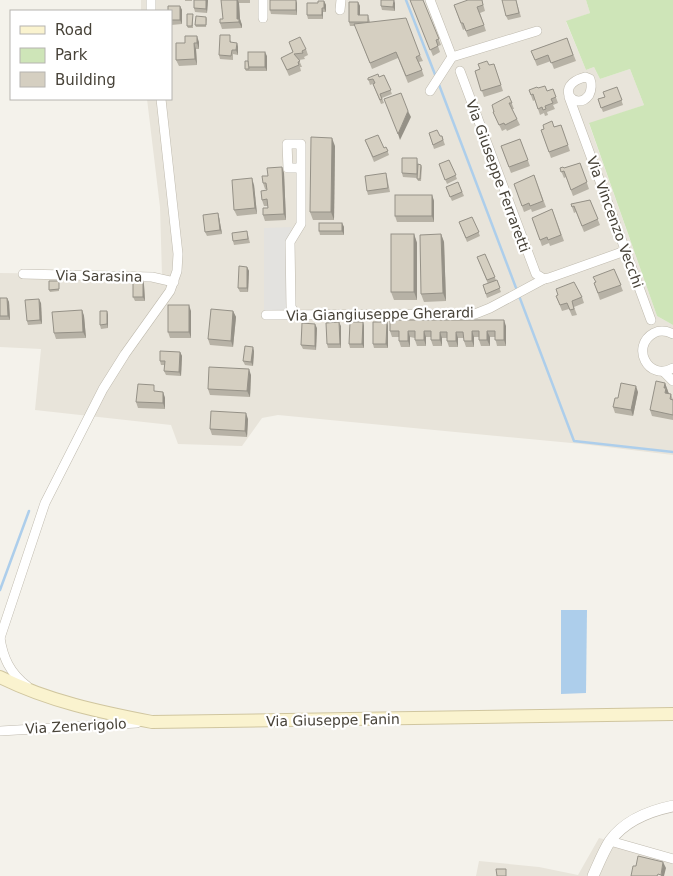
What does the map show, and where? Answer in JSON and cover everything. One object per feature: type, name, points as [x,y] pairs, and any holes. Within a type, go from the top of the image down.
[{"type":"main road","name":"Via Giuseppe Fanin","points":[[0,677],[35,692],[79,706],[152,722],[673,714]]},
{"type":"street","points":[[263,0],[263,18]]},
{"type":"street","points":[[340,10],[341,0]]},
{"type":"street","points":[[430,0],[452,57]]},
{"type":"street","points":[[433,87],[452,57],[537,31]]},
{"type":"street","name":"Via Giuseppe Ferraretti","points":[[460,71],[531,265],[536,274],[542,278]]},
{"type":"street","points":[[579,125],[580,112],[587,97],[592,86],[590,79],[585,77],[572,83],[568,92],[569,97],[578,101],[587,97]]},
{"type":"street","name":"Via Vincenzo Vecchi","points":[[569,97],[651,320],[663,331]]},
{"type":"street","points":[[35,692],[20,681],[11,671],[2,652],[0,638],[45,503],[103,389],[125,354],[164,301],[174,282],[177,271],[178,254],[161,100]]},
{"type":"street","name":"Via Giangiuseppe Gherardi","points":[[296,315],[291,308],[290,242],[301,224],[301,168]]},
{"type":"street","name":"Via Giangiuseppe Gherardi","points":[[266,315],[482,313],[542,278],[625,251]]},
{"type":"street","name":"Via Sarasina","points":[[23,274],[152,277],[174,282]]},
{"type":"street","points":[[651,320],[650,331],[642,349],[643,357],[653,369],[668,370],[673,381]]},
{"type":"street","points":[[648,337],[655,332],[663,331],[673,334]]},
{"type":"street","name":"Via Zenerigolo","points":[[0,731],[152,722]]},
{"type":"street","points":[[592,876],[610,841],[620,831],[645,813],[673,806]]},
{"type":"street","points":[[610,841],[673,858]]},
{"type":"shaded area","points":[[141,0],[586,0],[590,13],[566,22],[586,70],[594,67],[600,79],[630,69],[644,105],[589,124],[657,316],[673,325],[673,455],[582,444],[278,415],[262,418],[242,446],[178,444],[171,425],[35,410],[41,349],[0,347],[0,273],[162,275],[160,207],[147,100],[172,100],[172,10],[141,10]]},
{"type":"shaded area","points":[[292,227],[287,242],[287,309],[286,312],[264,312],[264,228]]},
{"type":"shaded area","points":[[599,838],[673,856],[673,876],[476,876],[479,861],[539,867],[578,875]]},
{"type":"green space","points":[[586,0],[673,0],[673,325],[657,316],[589,123],[644,105],[630,69],[600,79],[594,67],[586,70],[566,21],[590,13]]},
{"type":"water","points":[[561,610],[587,610],[586,693],[561,694]]},
{"type":"building","points":[[194,0],[206,0],[206,9],[194,8]]},
{"type":"building","points":[[221,0],[237,0],[237,19],[239,19],[239,22],[220,23],[220,19],[223,19]]},
{"type":"building","points":[[270,0],[296,0],[296,10],[270,10]]},
{"type":"building","points":[[381,0],[394,0],[393,7],[381,6]]},
{"type":"building","points":[[410,0],[423,0],[439,39],[436,40],[438,46],[430,50]]},
{"type":"building","points":[[468,0],[482,0],[483,5],[477,7],[484,25],[466,31],[454,5]]},
{"type":"building","points":[[502,0],[516,0],[519,13],[506,16]]},
{"type":"building","points":[[318,1],[324,1],[322,15],[307,15],[307,3],[318,3]]},
{"type":"building","points":[[349,2],[358,2],[358,15],[368,15],[368,22],[349,22]]},
{"type":"building","points":[[168,6],[180,6],[180,20],[172,20],[172,10],[168,10]]},
{"type":"building","points":[[187,14],[193,14],[192,26],[187,26]]},
{"type":"building","points":[[196,16],[206,17],[206,25],[195,25]]},
{"type":"building","points":[[406,18],[420,55],[416,57],[422,70],[406,76],[396,52],[370,63],[354,24]]},
{"type":"building","points":[[220,35],[230,35],[230,42],[237,43],[236,50],[232,50],[231,56],[219,55]]},
{"type":"building","points":[[185,36],[197,36],[197,43],[194,43],[195,59],[176,60],[176,43],[185,43]]},
{"type":"building","points":[[300,37],[306,49],[302,51],[303,53],[294,54],[300,61],[298,62],[299,65],[287,70],[281,58],[293,52],[289,42]]},
{"type":"building","points":[[567,38],[573,55],[551,63],[548,55],[535,60],[531,51]]},
{"type":"building","points":[[248,52],[265,52],[265,67],[248,67]]},
{"type":"building","points":[[245,61],[248,61],[249,69],[245,69]]},
{"type":"building","points":[[487,61],[489,65],[494,64],[501,85],[481,91],[475,71],[480,69],[478,64]]},
{"type":"building","points":[[378,74],[379,77],[384,75],[391,90],[380,94],[382,99],[380,100],[373,84],[375,83],[373,79],[368,80],[368,78]]},
{"type":"building","points":[[545,86],[547,91],[553,89],[556,97],[551,99],[553,103],[545,106],[546,109],[543,110],[542,107],[538,109],[533,94],[531,95],[529,90]]},
{"type":"building","points":[[617,87],[622,100],[601,108],[598,99],[605,97],[603,92]]},
{"type":"building","points":[[401,93],[408,111],[398,134],[384,99]]},
{"type":"building","points":[[509,96],[512,103],[509,103],[517,119],[505,125],[504,123],[499,125],[492,105]]},
{"type":"building","points":[[552,121],[554,127],[561,125],[568,145],[549,152],[541,130],[544,129],[543,125]]},
{"type":"building","points":[[437,130],[443,140],[433,145],[429,133]]},
{"type":"building","points":[[378,135],[384,148],[386,147],[388,151],[373,157],[365,140]]},
{"type":"building","points":[[311,137],[332,138],[331,212],[310,212]]},
{"type":"building","points":[[520,139],[528,160],[509,167],[501,146]]},
{"type":"building","points":[[402,158],[417,158],[417,174],[402,173]]},
{"type":"building","points":[[449,160],[456,175],[445,180],[439,164]]},
{"type":"building","points":[[580,163],[587,182],[571,190],[564,171],[561,172],[560,168]]},
{"type":"building","points":[[418,164],[421,165],[420,179],[417,179]]},
{"type":"building","points":[[282,167],[284,214],[263,215],[263,208],[268,208],[267,199],[262,200],[261,191],[267,190],[262,176],[268,176],[267,168]]},
{"type":"building","points":[[386,173],[388,188],[367,191],[365,176]]},
{"type":"building","points":[[534,175],[543,201],[530,206],[529,203],[522,206],[514,184]]},
{"type":"building","points":[[252,178],[255,208],[234,210],[232,180]]},
{"type":"building","points":[[458,182],[462,192],[450,197],[446,187]]},
{"type":"building","points":[[395,195],[432,195],[432,216],[395,216]]},
{"type":"building","points":[[590,200],[598,219],[582,226],[574,206],[572,207],[571,204]]},
{"type":"building","points":[[552,209],[561,235],[548,240],[547,237],[540,240],[532,218]]},
{"type":"building","points":[[218,213],[220,230],[205,232],[203,215]]},
{"type":"building","points":[[472,217],[479,232],[466,238],[459,222]]},
{"type":"building","points":[[319,223],[342,223],[342,231],[319,231]]},
{"type":"building","points":[[247,231],[248,239],[233,241],[232,233]]},
{"type":"building","points":[[391,234],[414,234],[414,292],[391,292]]},
{"type":"building","points":[[441,234],[443,293],[421,294],[420,235]]},
{"type":"building","points":[[485,254],[495,277],[487,280],[477,257]]},
{"type":"building","points":[[239,266],[247,267],[247,288],[238,288]]},
{"type":"building","points":[[614,269],[621,285],[598,293],[593,277]]},
{"type":"building","points":[[497,280],[500,288],[486,294],[483,285]]},
{"type":"building","points":[[49,281],[59,281],[59,289],[49,290]]},
{"type":"building","points":[[133,281],[143,281],[143,297],[133,297]]},
{"type":"building","points":[[574,282],[582,297],[572,301],[574,309],[570,310],[567,303],[560,305],[556,296],[558,295],[556,289]]},
{"type":"building","points":[[0,298],[7,298],[8,316],[0,316]]},
{"type":"building","points":[[39,299],[40,320],[27,321],[25,300]]},
{"type":"building","points":[[168,305],[189,305],[189,332],[168,332]]},
{"type":"building","points":[[211,309],[233,311],[231,341],[208,339]]},
{"type":"building","points":[[82,310],[83,332],[54,333],[52,312]]},
{"type":"building","points":[[100,311],[107,311],[107,324],[100,325]]},
{"type":"building","points":[[390,320],[504,320],[504,340],[495,340],[495,331],[487,331],[487,340],[479,340],[479,331],[472,331],[472,341],[464,341],[463,332],[456,332],[456,341],[447,341],[447,332],[440,332],[440,340],[431,340],[431,331],[424,331],[424,340],[415,340],[415,331],[408,331],[408,341],[399,341],[399,331],[390,331]]},
{"type":"building","points":[[339,322],[340,344],[327,344],[326,323]]},
{"type":"building","points":[[350,322],[363,322],[362,344],[349,344]]},
{"type":"building","points":[[373,322],[387,322],[386,344],[373,344]]},
{"type":"building","points":[[302,323],[315,324],[315,346],[301,345]]},
{"type":"building","points":[[245,346],[253,347],[251,362],[243,361]]},
{"type":"building","points":[[160,351],[180,352],[179,372],[164,371],[165,361],[160,361]]},
{"type":"building","points":[[209,367],[249,369],[247,391],[208,389]]},
{"type":"building","points":[[656,381],[665,383],[665,393],[671,394],[673,415],[650,410]]},
{"type":"building","points":[[621,383],[636,386],[631,410],[613,407],[615,398],[618,398]]},
{"type":"building","points":[[138,384],[154,385],[154,391],[163,392],[163,403],[136,402]]},
{"type":"building","points":[[211,411],[246,413],[245,431],[210,429]]},
{"type":"building","points":[[638,856],[663,862],[661,875],[631,876]]},
{"type":"building","points":[[496,869],[506,869],[506,876],[497,876]]},
{"type":"waterway","points":[[406,0],[436,77]]},
{"type":"waterway","points":[[438,82],[574,441],[673,452]]},
{"type":"waterway","points":[[0,590],[29,511]]}]
